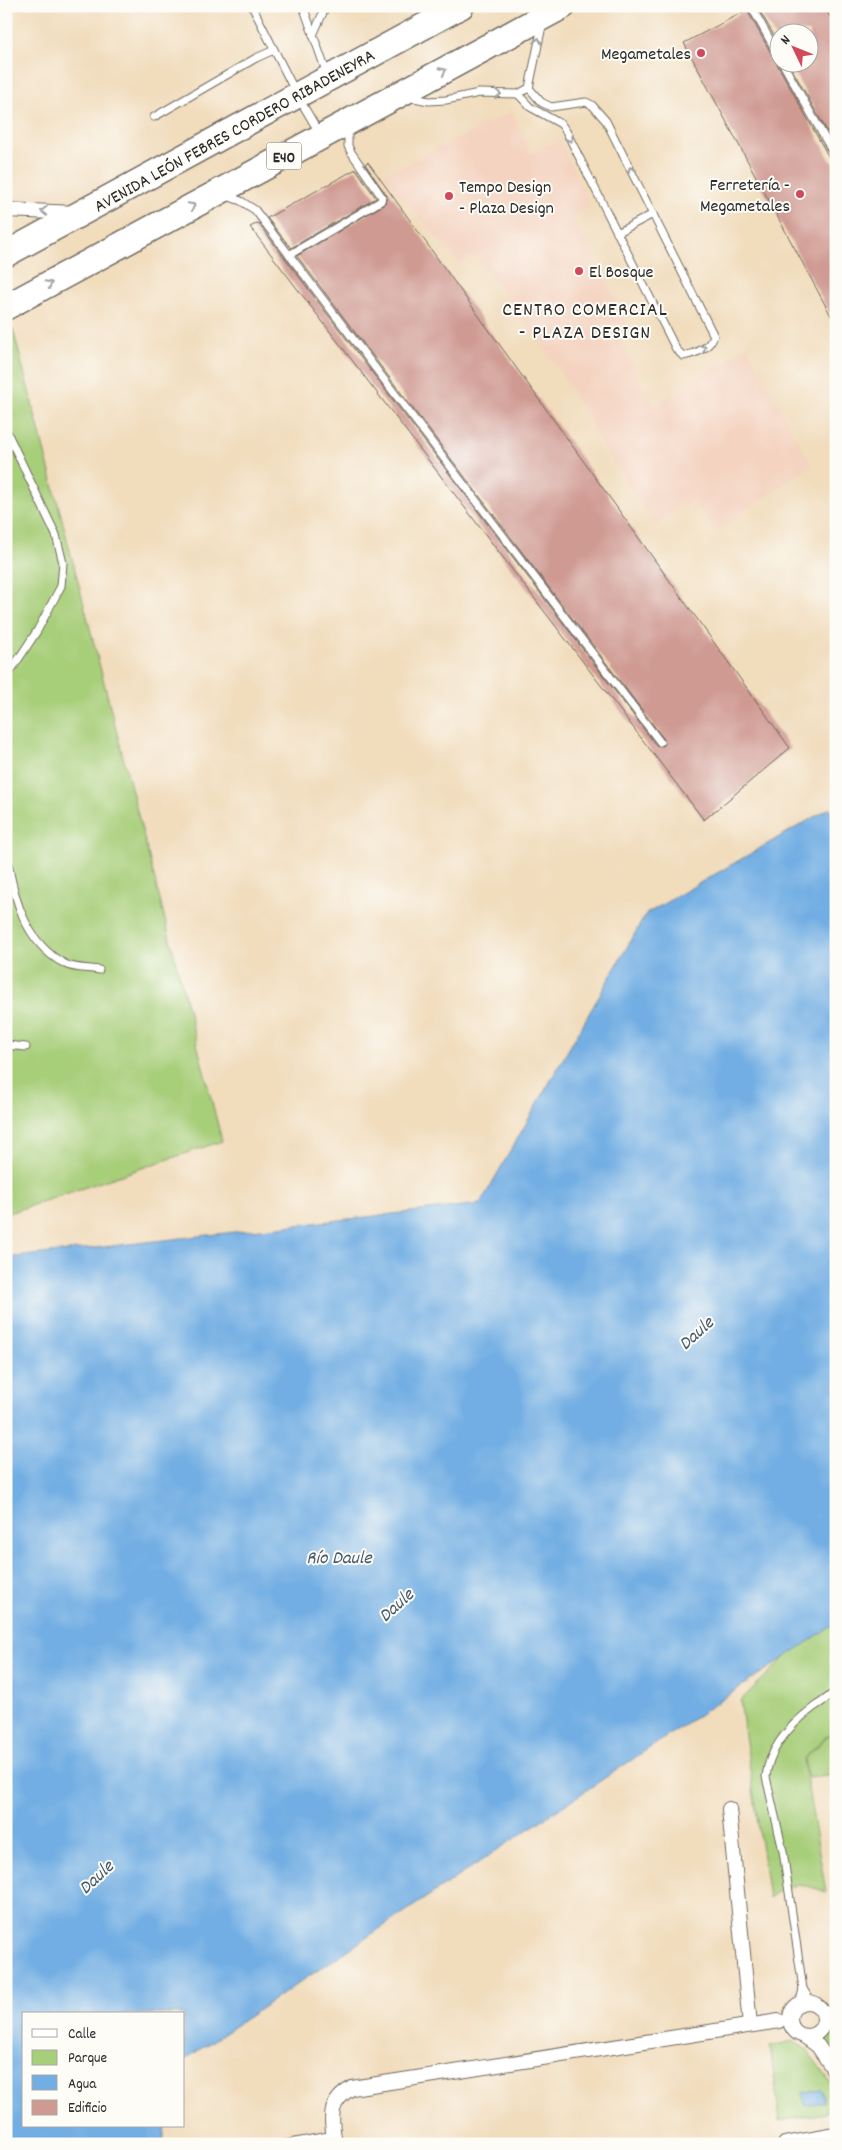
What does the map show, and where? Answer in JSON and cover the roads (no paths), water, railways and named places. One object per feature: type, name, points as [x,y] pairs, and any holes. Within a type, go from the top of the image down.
[{"type":"highway","name":"AVENIDA LEÓN FEBRES CORDERO RIBADENEYRA","points":[[6,254],[461,6]]},
{"type":"highway","name":"E40","points":[[6,307],[553,11]]},
{"type":"street","points":[[6,210],[82,213]]},
{"type":"street","points":[[730,1809],[750,2025]]},
{"type":"street","points":[[334,2140],[332,2115],[335,2104],[342,2094],[352,2088],[779,2020],[806,2002],[828,2014],[836,2016]]},
{"type":"street","points":[[816,2006],[824,2019],[822,2029]]},
{"type":"street","points":[[792,2027],[790,2022],[794,2009]]},
{"type":"street","points":[[804,2036],[814,2035],[836,2016]]},
{"type":"street","points":[[779,2020],[788,2023],[795,2031],[818,2046],[836,2072]]},
{"type":"street","points":[[786,2144],[836,2135]]},
{"type":"lane","points":[[252,6],[297,95],[322,136]]},
{"type":"lane","points":[[303,6],[328,78]]},
{"type":"lane","points":[[313,35],[326,6]]},
{"type":"lane","points":[[751,6],[770,40]]},
{"type":"lane","points":[[399,95],[429,102],[479,93],[518,94],[529,88],[553,11]]},
{"type":"lane","points":[[154,117],[256,58],[274,50]]},
{"type":"lane","points":[[788,72],[836,158]]},
{"type":"lane","points":[[518,94],[530,107],[561,124],[566,131],[676,349],[683,356],[694,354],[710,345],[714,336],[606,121],[586,102],[551,107],[541,102],[529,88]]},
{"type":"lane","points":[[552,118],[557,107]]},
{"type":"lane","points":[[289,255],[381,201],[382,197],[348,146],[349,121]]},
{"type":"lane","points":[[217,193],[242,200],[255,210],[660,742]]},
{"type":"lane","points":[[617,233],[653,214]]},
{"type":"lane","points":[[6,430],[56,535],[63,563],[61,586],[37,631],[6,678]]},
{"type":"lane","points":[[6,853],[21,915],[34,938],[47,952],[66,965],[99,970]]},
{"type":"lane","points":[[6,1045],[26,1046]]},
{"type":"lane","points":[[794,2009],[801,1997],[802,1989],[783,1851],[766,1778],[772,1753],[780,1740],[803,1716],[836,1690]]},
{"type":"lane","points":[[802,1989],[816,2006]]},
{"type":"lane","points":[[285,2144],[334,2140]]},
{"type":"water","name":"Río Daule","points":[[828,809],[836,810],[836,1623],[185,2059],[185,2012],[22,2012],[22,2128],[165,2128],[163,2144],[6,2144],[6,1258],[480,1204],[646,914]]},
{"type":"water","points":[[822,2090],[824,2102],[805,2105],[803,2093]]},
{"type":"place","name":"Megametales","points":[[701,53]]},
{"type":"place","name":"Ferretería - Megametales","points":[[800,194]]},
{"type":"place","name":"Tempo Design - Plaza Design","points":[[449,196]]},
{"type":"place","name":"El Bosque","points":[[579,271]]},
{"type":"district","name":"CENTRO COMERCIAL - PLAZA DESIGN","points":[[585,320]]},
{"type":"water label","name":"Daule","points":[[695,1332]]},
{"type":"water label","name":"Daule","points":[[395,1604]]},
{"type":"water label","name":"Daule","points":[[95,1876]]}]
